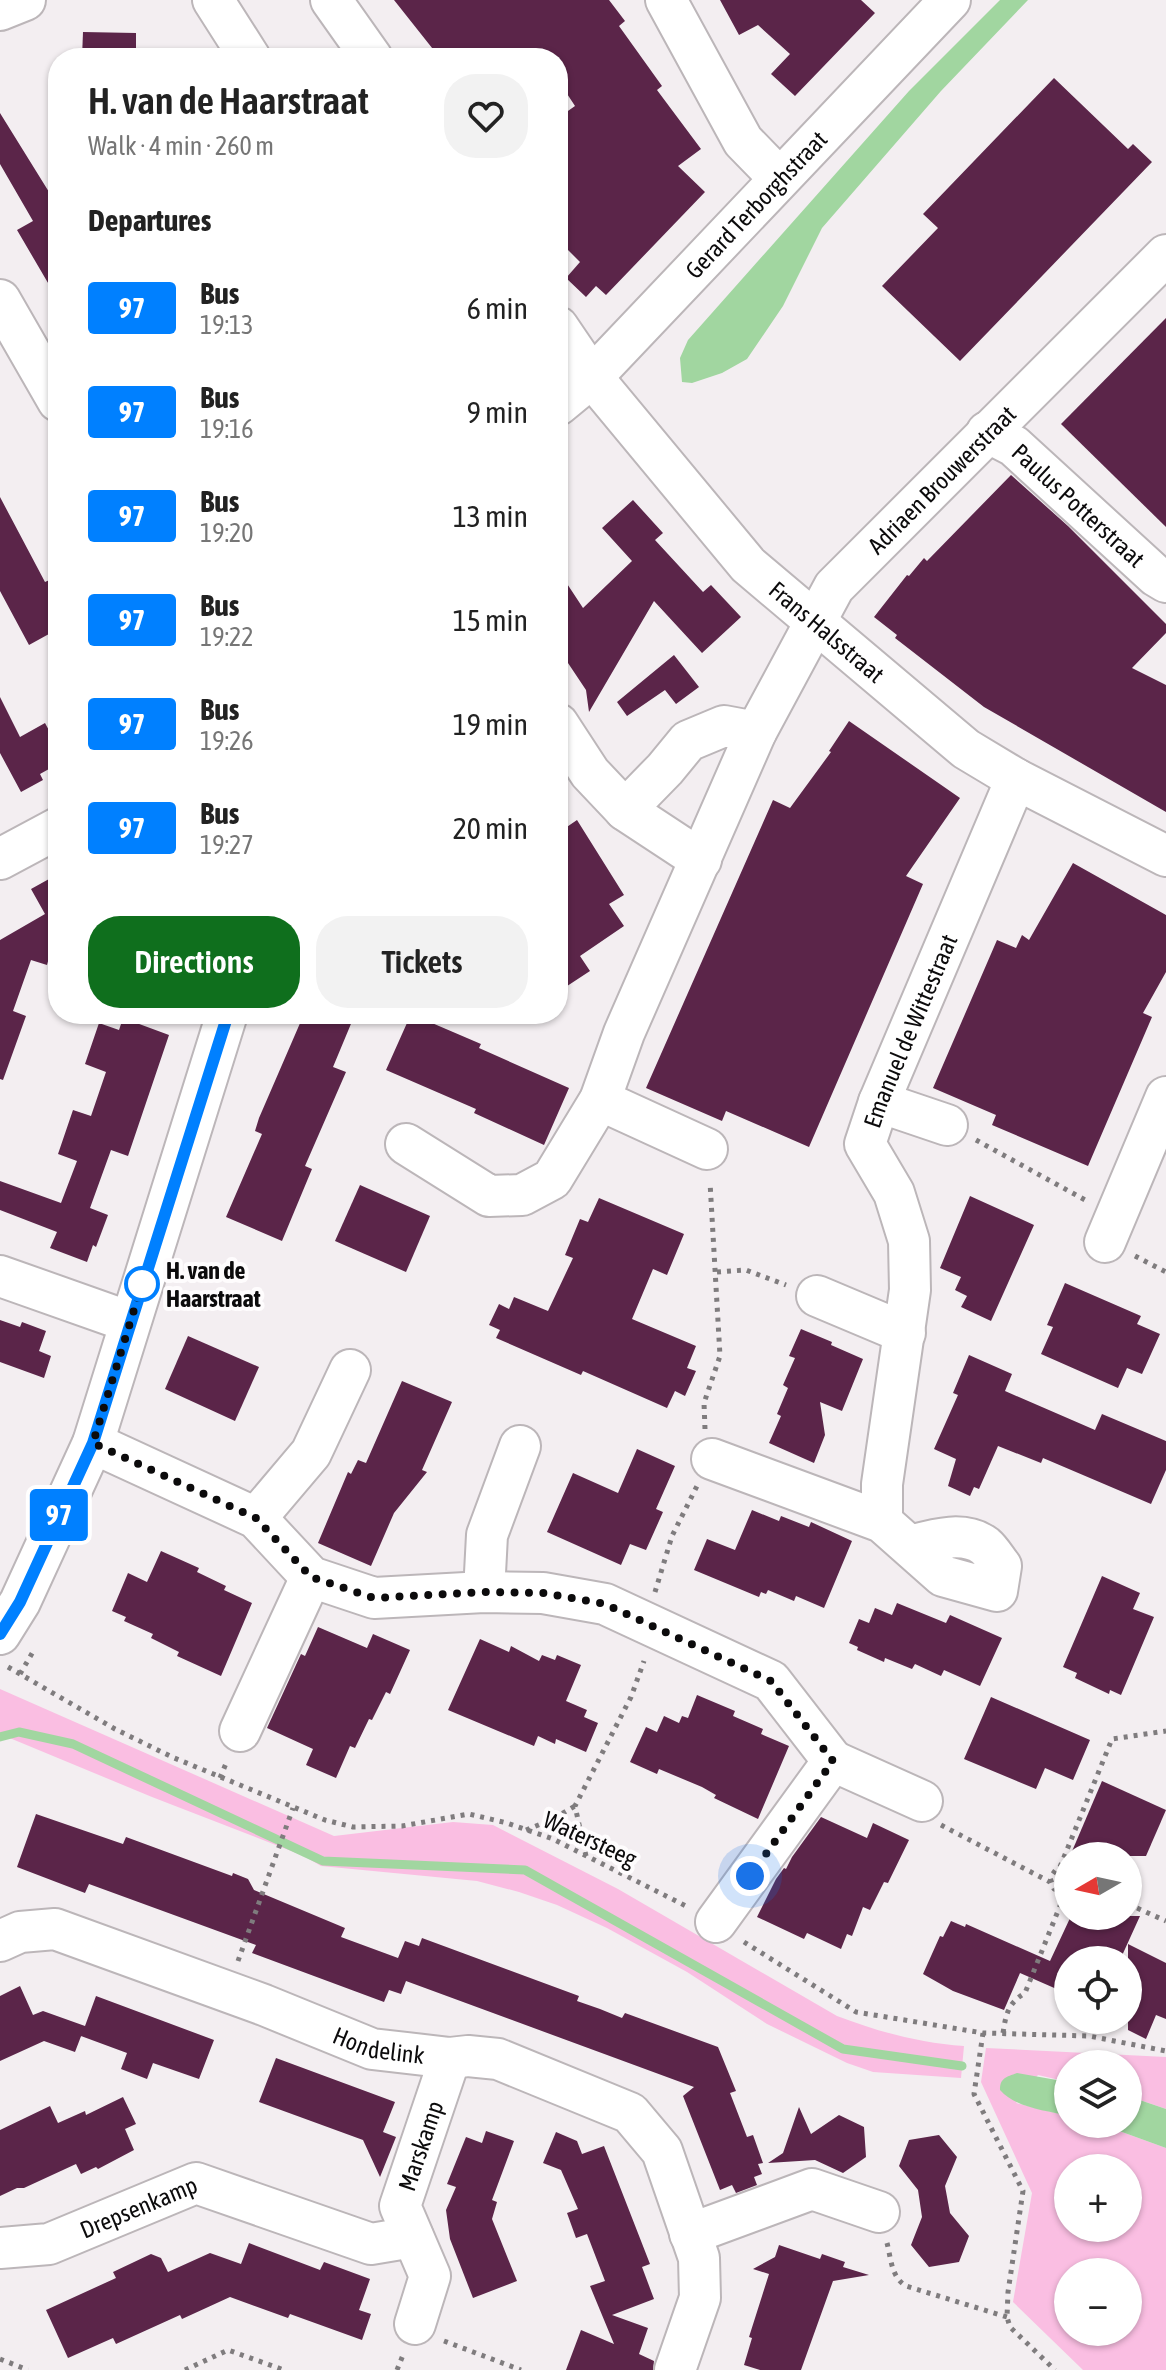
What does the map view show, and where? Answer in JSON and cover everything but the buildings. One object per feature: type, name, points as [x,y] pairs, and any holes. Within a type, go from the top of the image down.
[{"type":"street","points":[[0,10],[25,0]]},
{"type":"street","points":[[213,0],[244,48]]},
{"type":"street","points":[[331,0],[365,48]]},
{"type":"street","points":[[666,0],[743,141],[779,178]]},
{"type":"street","name":"Gerard Terborghstraat","points":[[568,397],[592,377],[950,0]]},
{"type":"street","name":"Adriaen Brouwerstraat","points":[[406,1144],[489,1196],[522,1195],[552,1179],[600,1100],[624,1033],[756,732],[834,587],[1166,255]]},
{"type":"street","points":[[0,300],[48,384]]},
{"type":"street","name":"Frans Halsstraat","points":[[568,342],[592,377],[748,565],[966,749],[1016,779],[1166,856]]},
{"type":"street","name":"Paulus Potterstraat","points":[[987,432],[1014,446],[1166,582]]},
{"type":"street","points":[[625,810],[688,741],[724,726],[756,732]]},
{"type":"street","points":[[568,739],[590,773],[625,810],[701,860]]},
{"type":"street","name":"Emanuel de Wittestraat","points":[[712,1459],[896,1534],[882,1484],[910,1290],[909,1241],[894,1193],[865,1144],[879,1102],[1016,779]]},
{"type":"street","points":[[0,859],[48,833]]},
{"type":"street","points":[[0,1634],[20,1602],[93,1443],[224,1024]]},
{"type":"street","points":[[1110,1229],[1166,1097]]},
{"type":"street","points":[[600,1100],[707,1149]]},
{"type":"street","points":[[879,1102],[947,1125]]},
{"type":"street","points":[[0,1276],[130,1322]]},
{"type":"street","points":[[817,1296],[905,1333]]},
{"type":"street","points":[[256,1518],[311,1453],[350,1370]]},
{"type":"street","points":[[93,1443],[256,1518],[311,1577],[374,1598],[484,1592],[543,1593],[605,1604],[771,1681],[833,1761],[922,1801]]},
{"type":"street","points":[[484,1592],[487,1535],[520,1446]]},
{"type":"street","points":[[240,1731],[311,1577]]},
{"type":"street","points":[[716,1922],[833,1761]]},
{"type":"street","name":"Hondelink","points":[[0,1941],[20,1932],[55,1929],[372,2049],[450,2058],[498,2059],[630,2113],[662,2151],[699,2258],[700,2298],[675,2370]]},
{"type":"street","name":"Marskamp","points":[[420,2337],[430,2276],[400,2206],[450,2058]]},
{"type":"street","name":"Drepsenkamp","points":[[0,2248],[49,2244],[196,2183],[371,2244],[413,2237]]},
{"type":"street","points":[[690,2234],[812,2189],[879,2212]]},
{"type":"path","points":[[947,1125],[1110,1229]]},
{"type":"path","points":[[707,1149],[720,1356],[704,1403],[705,1430],[712,1459]]},
{"type":"path","points":[[717,1272],[746,1270],[817,1296]]},
{"type":"path","name":"Watersteeg","points":[[0,1663],[115,1729],[172,1757],[325,1820],[353,1827],[402,1826],[469,1814],[526,1830],[623,1873],[716,1922],[758,1952],[856,2012],[983,2033],[1089,2036],[1166,2051]]},
{"type":"path","points":[[1070,1842],[1112,1739],[1166,1731]]},
{"type":"path","points":[[922,1801],[928,1804],[942,1828],[1054,1886]]},
{"type":"path","points":[[526,1830],[575,1806]]},
{"type":"path","points":[[227,1992],[293,1808]]},
{"type":"path","points":[[1050,1882],[1054,1870]]},
{"type":"path","points":[[1142,1910],[1166,1921]]},
{"type":"path","points":[[1003,2033],[1006,2012],[1014,2000],[1025,1993],[1054,1923]]},
{"type":"path","points":[[983,2033],[974,2094],[1023,2191],[1007,2317],[1010,2327],[1055,2370]]},
{"type":"path","points":[[879,2212],[898,2281],[1007,2317]]},
{"type":"path","points":[[397,2370],[420,2337],[521,2370]]},
{"type":"path","points":[[185,2370],[228,2350],[282,2370]]},
{"type":"path","points":[[0,2359],[28,2370]]},
{"type":"shaded area","points":[[1000,0],[1028,0],[941,91],[822,228],[783,306],[747,359],[722,373],[692,383],[682,382],[680,358],[688,340],[909,91]]},
{"type":"shaded area","points":[[0,1689],[334,1836],[453,1822],[493,1825],[618,1889],[837,2016],[900,2036],[964,2046],[961,2078],[873,2072],[847,2063],[767,2024],[687,1972],[607,1928],[519,1892],[477,1881],[321,1866],[304,1856],[0,1734]]},
{"type":"shaded area","points":[[986,2048],[1054,2051],[1054,2079],[1038,2075],[1016,2103],[1054,2112],[1054,2138],[1138,2138],[1166,2148],[1166,2370],[1083,2370],[1058,2346],[1142,2346],[1142,2258],[1054,2258],[1054,2342],[1013,2302],[1032,2193],[981,2082]]},
{"type":"shaded area","points":[[1142,2056],[1166,2057],[1166,2109],[1142,2101]]},
{"type":"shaded area","points":[[1017,2073],[1054,2080],[1054,2113],[1031,2108],[1007,2096],[1000,2090],[1002,2080]]},
{"type":"shaded area","points":[[1142,2101],[1166,2109],[1166,2148],[1138,2138],[1142,2138]]},
{"type":"waterway","points":[[0,1737],[19,1732],[73,1744],[323,1861],[525,1870],[843,2049],[962,2066]]},
{"type":"bus line","name":"97","points":[[0,1634],[20,1602],[93,1443],[225,1024]]},
{"type":"place","name":"H. van de Haarstraat","points":[[142,1284]]},
{"type":"route","points":[[142,1284],[93,1443],[256,1518],[311,1577],[374,1598],[484,1592],[543,1593],[605,1604],[771,1681],[833,1761],[750,1876]]}]
